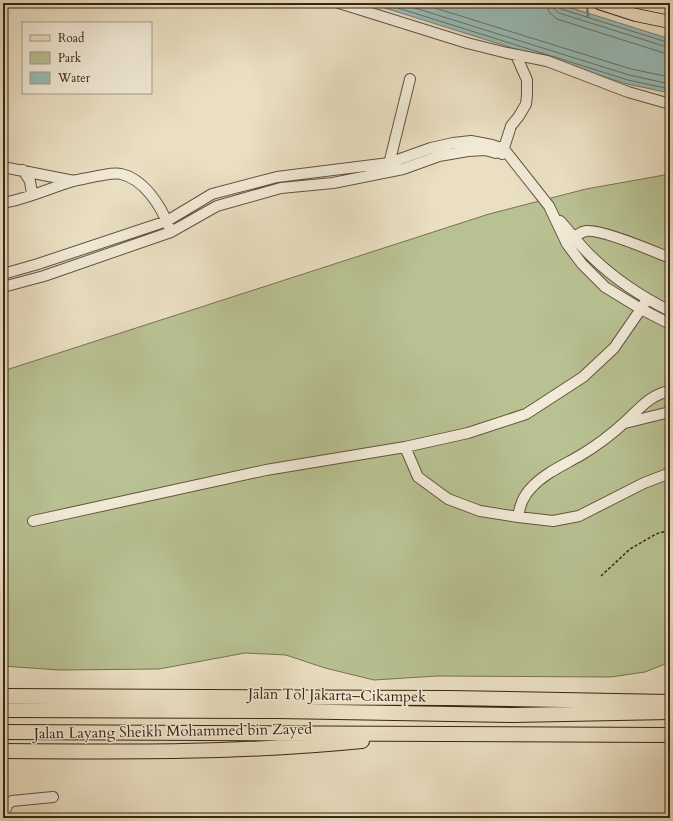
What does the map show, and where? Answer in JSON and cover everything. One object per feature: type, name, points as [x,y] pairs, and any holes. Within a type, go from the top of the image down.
[{"type":"highway","name":"Jalan Layang Sheikh Mohammed bin Zayed","points":[[3,696],[448,698],[670,702]]},
{"type":"highway","name":"Jalan Tol Jakarta–Cikampek","points":[[3,710],[278,711],[513,715],[670,712]]},
{"type":"highway","points":[[3,732],[670,735]]},
{"type":"highway","name":"Jalan Layang Sheikh Mohammed bin Zayed","points":[[3,751],[146,752],[312,746],[440,734]]},
{"type":"main road","points":[[599,3],[636,15],[670,22]]},
{"type":"street","points":[[339,3],[467,43],[547,61],[628,92],[670,104]]},
{"type":"street","points":[[506,154],[511,126],[526,104],[527,95],[527,80],[516,55]]},
{"type":"street","points":[[388,167],[410,78]]},
{"type":"street","points":[[3,287],[44,276],[171,232],[217,206],[281,188],[333,183],[388,167],[425,150],[453,143],[471,141],[492,145],[506,154],[527,177],[554,213],[592,257],[617,279],[647,299],[670,311]]},
{"type":"street","points":[[3,167],[74,181]]},
{"type":"street","points":[[3,274],[38,264],[166,220],[212,194],[277,177],[388,167]]},
{"type":"street","points":[[23,170],[30,181],[32,194]]},
{"type":"street","points":[[3,203],[74,181],[110,174],[120,174],[130,177],[143,186],[153,198],[171,232]]},
{"type":"street","points":[[554,213],[567,244],[582,264],[605,287],[641,309],[670,324]]},
{"type":"street","points":[[567,244],[580,233],[586,231],[599,232],[670,258]]},
{"type":"street","points":[[33,521],[266,470],[405,446],[468,432],[526,414],[583,377],[614,348],[647,299]]},
{"type":"street","points":[[518,517],[519,507],[523,497],[539,480],[583,454],[623,424],[652,398],[658,394],[670,391]]},
{"type":"street","points":[[623,424],[670,412]]},
{"type":"street","points":[[405,446],[418,477],[448,500],[480,511],[553,521],[579,516],[644,483],[670,473]]},
{"type":"street","points":[[3,816],[8,804],[12,801],[52,797]]},
{"type":"path","points":[[601,576],[630,549],[656,534],[670,530]]},
{"type":"green space","points":[[670,174],[670,662],[645,672],[611,677],[437,676],[374,680],[325,668],[286,655],[245,653],[159,669],[59,670],[3,666],[3,371],[489,214],[586,189]]},
{"type":"water","points":[[369,3],[556,3],[670,39],[670,93],[627,84]]},
{"type":"waterway","points":[[587,7],[588,16]]}]
